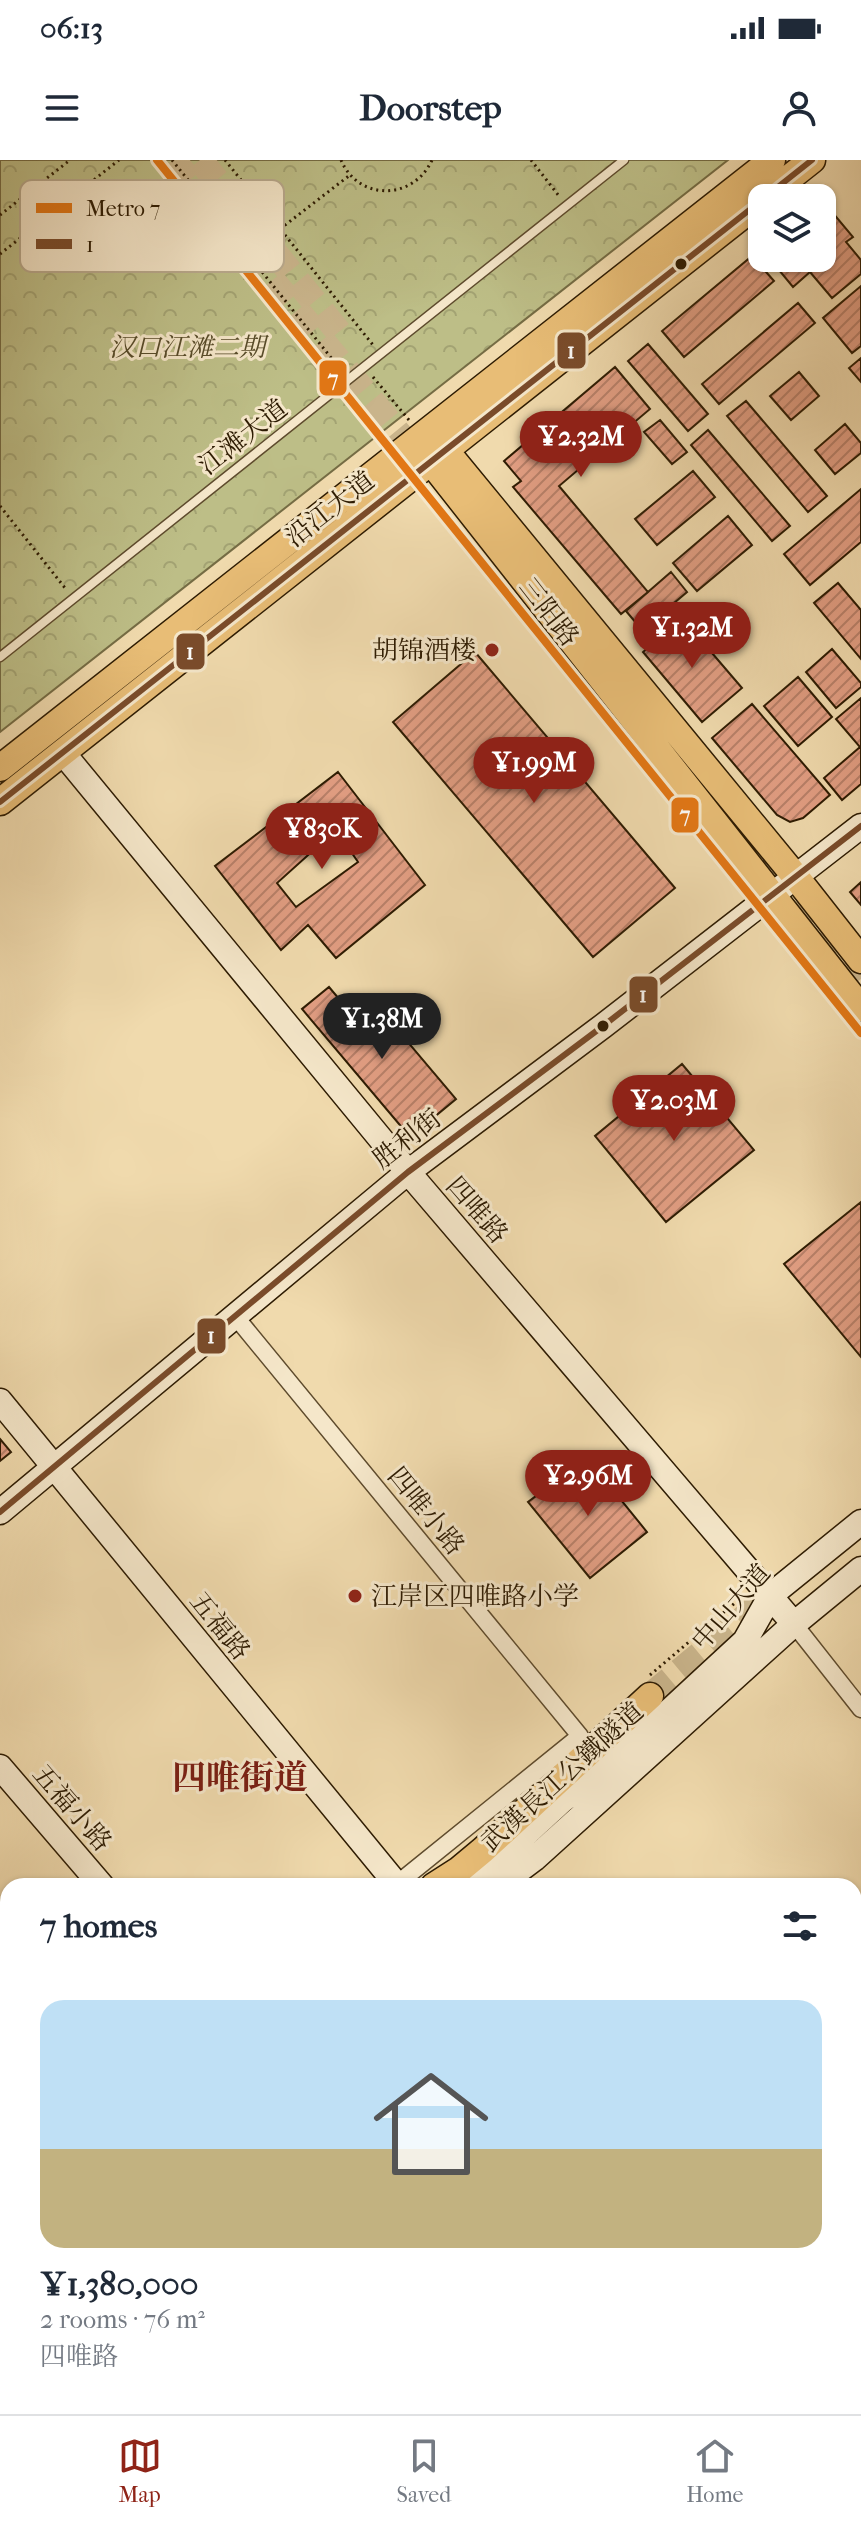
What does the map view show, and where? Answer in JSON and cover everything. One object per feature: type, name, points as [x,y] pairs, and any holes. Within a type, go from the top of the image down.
[{"type":"main road","name":"沿江大道","points":[[0,768],[426,441],[772,160]]},
{"type":"main road","name":"沿江大道","points":[[782,184],[812,160]]},
{"type":"main road","name":"沿江大道","points":[[0,802],[63,753],[426,441],[748,210]]},
{"type":"main road","name":"三阳路","points":[[426,441],[795,876],[861,960]]},
{"type":"main road","name":"三阳路","points":[[426,441],[861,1008]]},
{"type":"main road","name":"武漢長江公鐵隧道","points":[[445,1878],[483,1850],[645,1690]]},
{"type":"street","name":"四唯路","points":[[63,753],[408,1172],[794,1624]]},
{"type":"street","name":"胜利街","points":[[0,1512],[408,1172],[861,826]]},
{"type":"street","name":"四唯小路","points":[[235,1316],[580,1736],[406,1878]]},
{"type":"street","name":"五福路","points":[[0,1401],[391,1878]]},
{"type":"street","name":"中山大道","points":[[476,1878],[564,1799],[613,1763],[745,1641],[766,1589],[861,1522]]},
{"type":"street","name":"中山大道","points":[[509,1878],[534,1859],[794,1624],[861,1569]]},
{"type":"street","points":[[794,1624],[861,1709]]},
{"type":"street","name":"五福小路","points":[[0,1767],[95,1878]]},
{"type":"lane","name":"江滩大道","points":[[0,657],[624,160]]},
{"type":"path","points":[[45,180],[70,160]]},
{"type":"path","points":[[94,180],[119,160]]},
{"type":"path","points":[[172,160],[188,180]]},
{"type":"path","points":[[225,160],[241,180]]},
{"type":"path","points":[[341,160],[350,175],[373,190],[393,191],[413,184],[432,160]]},
{"type":"path","points":[[531,160],[567,205]]},
{"type":"path","points":[[284,226],[350,175]]},
{"type":"path","points":[[0,215],[20,199]]},
{"type":"path","points":[[284,234],[380,354]]},
{"type":"path","points":[[0,254],[20,238]]},
{"type":"path","points":[[262,272],[348,379]]},
{"type":"path","points":[[365,366],[426,441]]},
{"type":"path","points":[[0,506],[73,598]]},
{"type":"path","points":[[645,1690],[766,1589]]},
{"type":"green space","name":"汉口江滩二期","points":[[0,160],[728,160],[0,732]]},
{"type":"building","points":[[836,217],[853,237],[846,242],[861,260],[861,274],[832,298],[810,272],[836,272]]},
{"type":"building","points":[[748,259],[748,272],[766,272],[774,281],[684,357],[662,331]]},
{"type":"building","points":[[781,272],[810,272],[793,287]]},
{"type":"building","points":[[861,286],[861,346],[852,353],[823,318]]},
{"type":"building","points":[[798,303],[815,323],[719,404],[702,384]]},
{"type":"building","points":[[648,344],[708,414],[688,431],[628,361]]},
{"type":"building","points":[[861,358],[861,382],[849,368]]},
{"type":"building","points":[[615,367],[650,409],[559,486],[648,592],[621,614],[513,487],[521,481],[504,461]]},
{"type":"building","points":[[799,372],[819,396],[791,420],[770,396]]},
{"type":"building","points":[[746,401],[827,496],[808,512],[727,416]]},
{"type":"building","points":[[660,420],[687,452],[672,464],[644,432]]},
{"type":"building","points":[[845,424],[861,443],[861,453],[835,474],[815,450]]},
{"type":"building","points":[[708,430],[790,526],[772,541],[691,445]]},
{"type":"building","points":[[693,471],[715,497],[657,545],[635,519]]},
{"type":"building","points":[[861,489],[861,542],[810,585],[784,554]]},
{"type":"building","points":[[728,516],[752,545],[697,591],[673,563]]},
{"type":"building","points":[[671,572],[687,592],[642,630],[626,611]]},
{"type":"building","points":[[838,583],[861,610],[861,659],[814,603]]},
{"type":"building","points":[[682,618],[742,688],[702,722],[643,652]]},
{"type":"building","points":[[832,649],[861,683],[861,687],[836,708],[806,672]]},
{"type":"building","points":[[475,652],[675,888],[593,957],[393,722]]},
{"type":"building","points":[[798,677],[832,717],[798,746],[764,706]]},
{"type":"building","points":[[861,698],[861,784],[842,800],[824,778],[860,747],[836,719]]},
{"type":"building","points":[[752,704],[830,795],[803,818],[790,822],[777,815],[712,738]]},
{"type":"building","points":[[338,772],[425,885],[336,958],[308,925],[281,950],[215,866]],"holes":[[[336,830],[358,862],[296,907],[277,883]]]},
{"type":"building","points":[[861,882],[861,905],[850,892]]},
{"type":"building","points":[[329,987],[355,1018],[374,1002],[456,1099],[410,1137],[302,1009]]},
{"type":"building","points":[[682,1064],[754,1150],[666,1222],[595,1136]]},
{"type":"building","points":[[861,1202],[861,1357],[784,1264]]},
{"type":"building","points":[[0,1439],[11,1452],[0,1461]]},
{"type":"building","points":[[587,1458],[647,1532],[590,1578],[528,1502]]},
{"type":"tunnel","points":[[173,160],[190,180]]},
{"type":"tunnel","points":[[200,160],[216,180]]},
{"type":"tunnel","points":[[284,264],[341,335]]},
{"type":"tunnel","points":[[265,272],[423,463]]},
{"type":"tunnel","points":[[674,750],[861,979]]},
{"type":"tunnel","points":[[650,1696],[769,1597]]},
{"type":"metro line","name":"7","points":[[157,160],[173,180]]},
{"type":"metro line","name":"7","points":[[247,272],[861,1033]]},
{"type":"transit line","name":"1","points":[[782,184],[812,160]]},
{"type":"transit line","name":"1","points":[[0,802],[748,211]]},
{"type":"transit line","name":"1","points":[[0,1512],[408,1172],[861,826]]},
{"type":"place","name":"胡锦酒楼","points":[[492,650]]},
{"type":"place","name":"江岸区四唯路小学","points":[[355,1596]]},
{"type":"district","name":"四唯街道","points":[[240,1778]]}]
